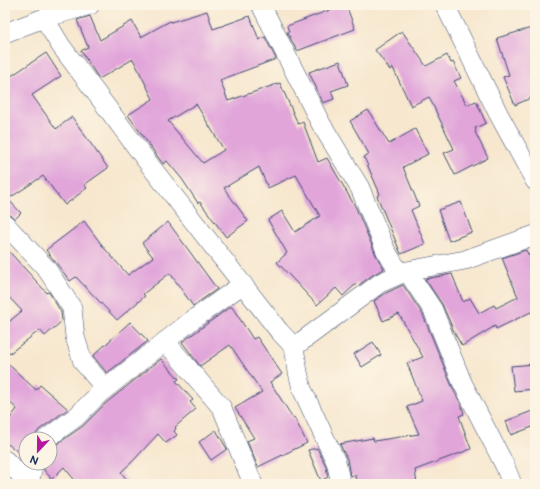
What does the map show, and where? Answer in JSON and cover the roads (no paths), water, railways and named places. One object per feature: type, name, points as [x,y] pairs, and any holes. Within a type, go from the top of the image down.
[{"type":"street","points":[[5,33],[44,18],[90,5]]},
{"type":"street","points":[[261,5],[320,122],[360,188],[386,251],[433,310],[462,382],[512,484]]},
{"type":"street","points":[[445,5],[498,113],[535,181]]},
{"type":"street","points":[[44,18],[61,46],[148,162],[278,331],[294,347],[302,389],[336,462],[341,484]]},
{"type":"street","points":[[5,224],[46,268],[72,308],[75,337],[83,362],[100,382],[100,393]]},
{"type":"street","points":[[294,347],[380,283],[403,272],[465,260],[535,235]]},
{"type":"street","points":[[57,431],[76,417],[100,393],[165,341],[243,284]]},
{"type":"street","points":[[165,341],[222,408],[253,484]]},
{"type":"street","points":[[5,460],[30,483]]},
{"type":"street","points":[[30,483],[32,471]]}]
